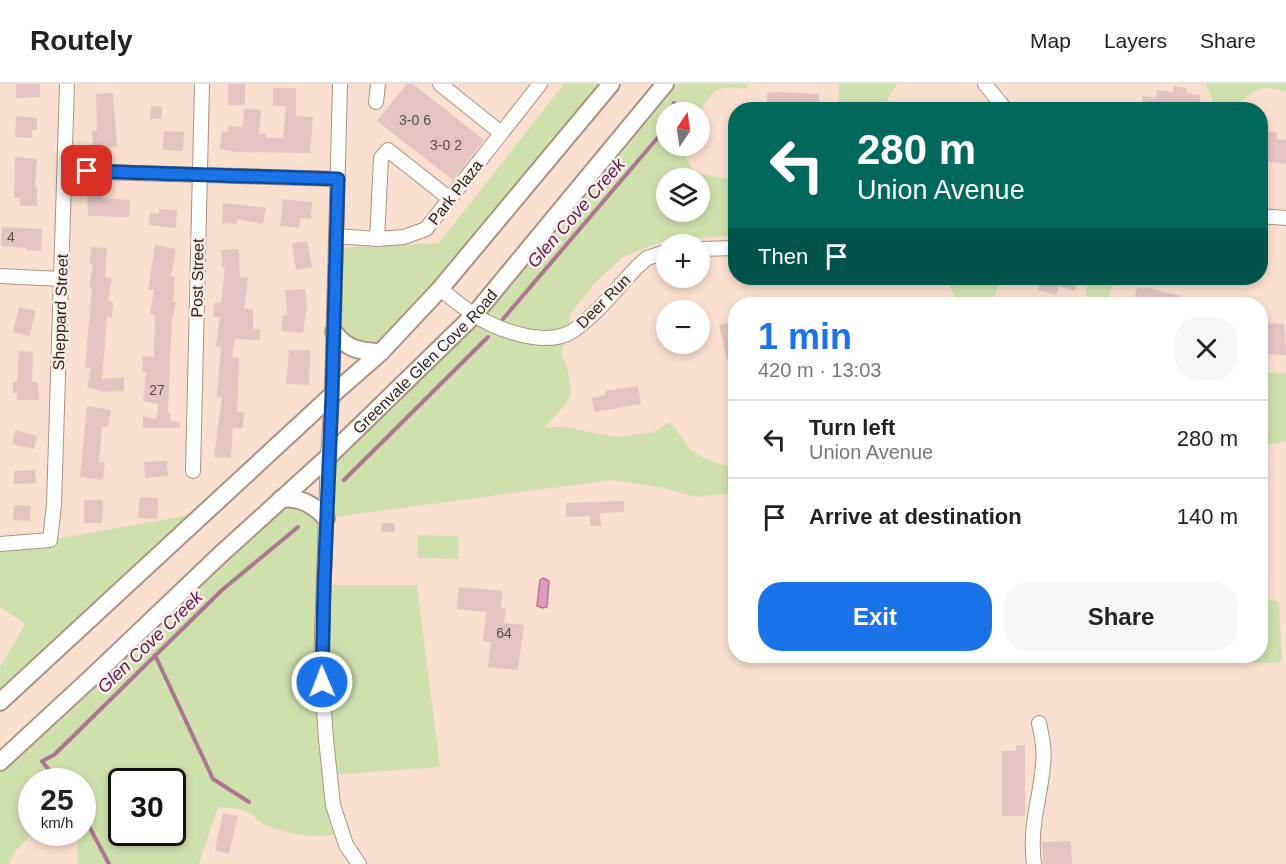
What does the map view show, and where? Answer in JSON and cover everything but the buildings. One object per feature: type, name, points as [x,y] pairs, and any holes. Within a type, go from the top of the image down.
[{"type":"main road","points":[[0,702],[381,352],[440,289],[611,84]]},
{"type":"main road","name":"Greenvale Glen Cove Road","points":[[0,762],[328,457],[474,315],[665,84]]},
{"type":"main road","points":[[334,332],[344,344],[351,348],[381,352]]},
{"type":"main road","points":[[281,499],[305,501],[326,518]]},
{"type":"street","name":"Sheppard Street","points":[[0,544],[50,540],[54,505],[67,84]]},
{"type":"street","name":"Post Street","points":[[193,471],[202,84]]},
{"type":"street","points":[[340,84],[332,395],[321,668],[333,805],[346,845],[359,864]]},
{"type":"street","points":[[376,102],[378,84]]},
{"type":"street","points":[[440,84],[501,134]]},
{"type":"street","name":"Park Plaza","points":[[336,236],[377,239],[404,237],[426,229],[540,84]]},
{"type":"street","points":[[985,84],[1000,102]]},
{"type":"street","points":[[377,239],[381,158],[387,150],[450,199]]},
{"type":"street","points":[[65,171],[338,179]]},
{"type":"street","points":[[1268,217],[1286,218]]},
{"type":"street","points":[[710,249],[728,248]]},
{"type":"street","name":"Deer Run","points":[[440,289],[474,315],[506,330],[540,338],[565,335],[574,330],[647,258],[656,255]]},
{"type":"street","points":[[0,276],[61,279]]},
{"type":"street","points":[[1034,864],[1031,845],[1032,826],[1043,764],[1043,744],[1039,723]]},
{"type":"green space","points":[[564,84],[611,84],[381,352],[334,336],[336,248],[439,243]]},
{"type":"green space","points":[[669,84],[749,84],[744,89],[727,88],[716,91],[706,102],[656,102],[656,156],[685,156],[693,168],[656,168],[656,222],[710,222],[710,175],[728,179],[728,236],[656,234],[656,244],[623,257],[595,283],[571,313],[562,353],[568,371],[571,393],[567,403],[545,427],[565,427],[617,437],[654,432],[670,422],[688,446],[701,457],[728,466],[728,494],[695,497],[663,488],[612,480],[327,518],[324,585],[417,585],[440,767],[330,775],[341,832],[332,835],[312,836],[290,833],[270,827],[244,811],[218,807],[199,864],[77,864],[78,846],[96,846],[96,768],[18,768],[18,846],[20,846],[9,864],[0,864],[0,762],[281,499],[320,512],[328,457],[431,358]]},
{"type":"green space","points":[[839,84],[897,84],[886,102],[839,102]]},
{"type":"green space","points":[[1206,84],[1286,84],[1286,92],[1265,88],[1253,93],[1242,102],[1212,102]]},
{"type":"green space","points":[[950,285],[999,285],[994,297],[954,297]]},
{"type":"green space","points":[[1087,285],[1113,285],[1109,297],[1086,297]]},
{"type":"green space","points":[[1268,372],[1286,373],[1286,441],[1268,444]]},
{"type":"green space","points":[[205,512],[0,702],[0,667],[25,624],[0,607],[0,544],[50,540]]},
{"type":"green space","points":[[418,535],[459,536],[458,559],[417,558]]},
{"type":"green space","points":[[1268,600],[1276,600],[1279,603],[1282,660],[1278,663],[1268,663]]},
{"type":"shaded area","points":[[543,578],[549,581],[547,607],[543,608],[537,606],[540,580]]},
{"type":"waterway","name":"Glen Cove Creek","points":[[503,319],[656,140]]},
{"type":"waterway","name":"Glen Cove Creek","points":[[344,480],[488,337]]},
{"type":"waterway","name":"Glen Cove Creek","points":[[47,768],[42,761],[54,755],[222,590],[298,527]]},
{"type":"waterway","points":[[155,655],[213,779],[249,802]]},
{"type":"waterway","name":"Glen Cove Creek","points":[[96,839],[109,864]]},
{"type":"route","points":[[87,171],[338,179],[322,682]]}]
